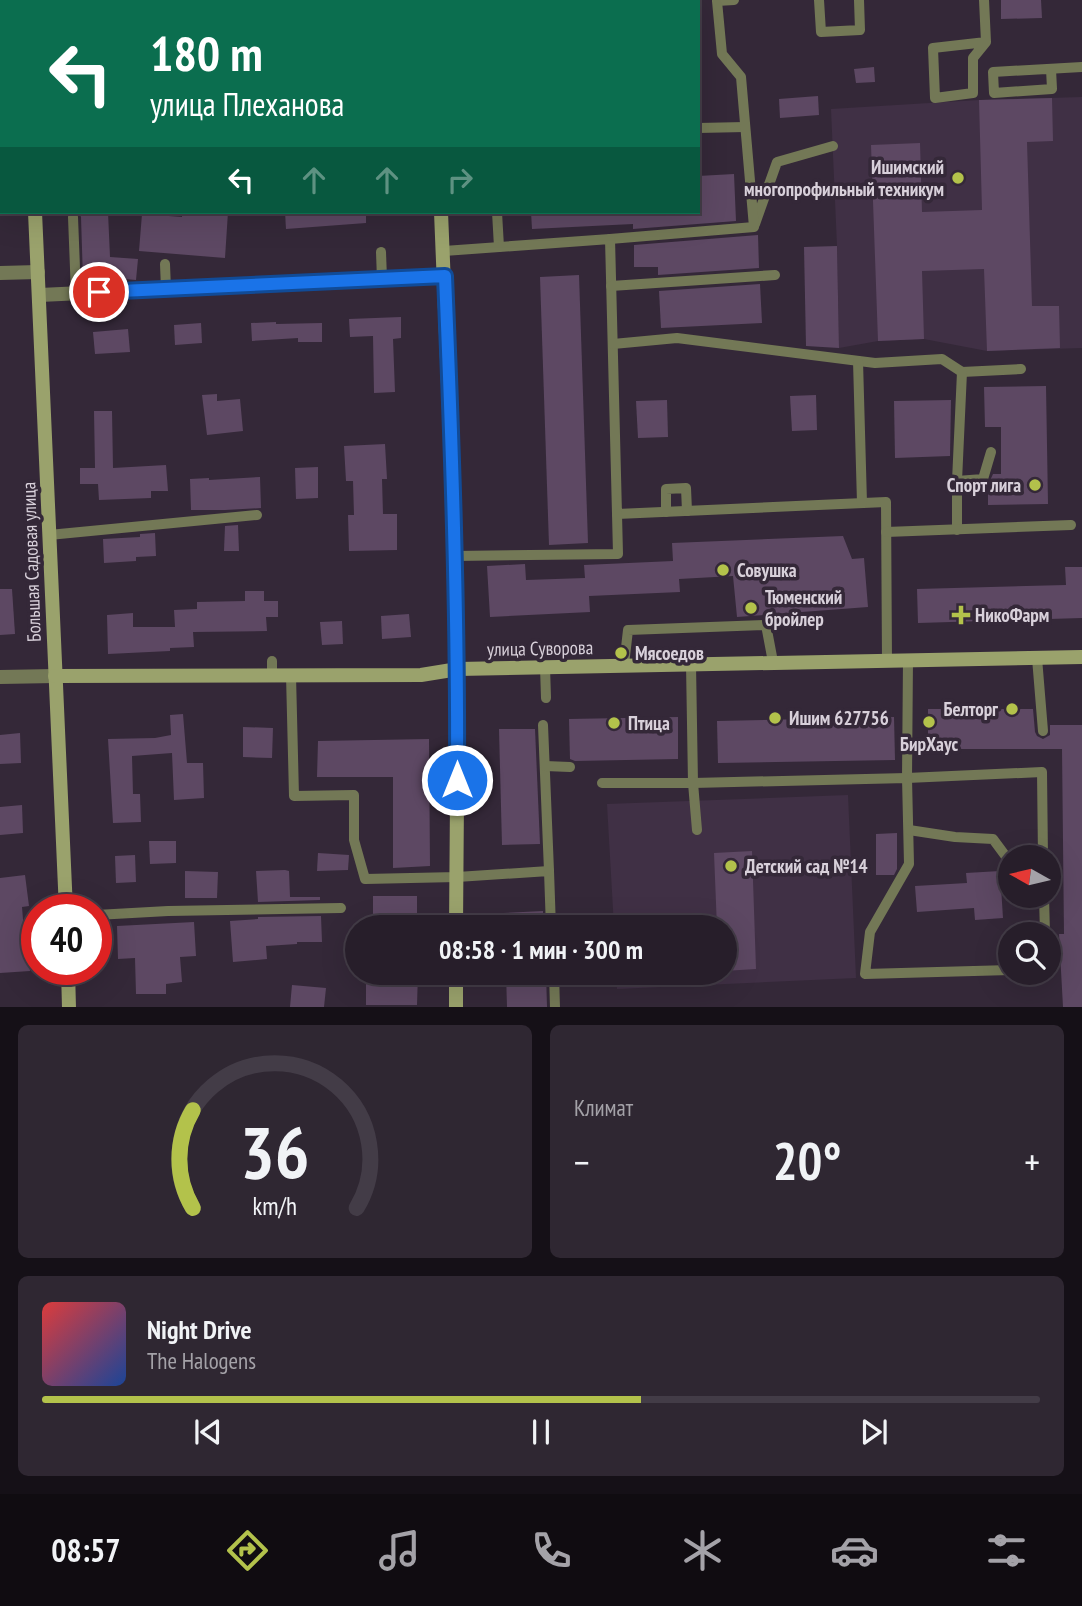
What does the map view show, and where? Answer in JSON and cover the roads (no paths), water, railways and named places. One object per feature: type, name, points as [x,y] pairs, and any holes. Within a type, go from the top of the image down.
[{"type":"street","name":"Большая Садовая улица","points":[[35,214],[65,894]]},
{"type":"street","points":[[442,214],[458,669],[456,915]]},
{"type":"street","points":[[0,273],[38,272]]},
{"type":"street","points":[[40,295],[445,276]]},
{"type":"street","name":"улица Суворова","points":[[0,677],[272,668],[291,675],[421,675],[458,669],[1082,657]]},
{"type":"street","points":[[68,985],[69,1007]]},
{"type":"street","points":[[456,985],[456,1007]]},
{"type":"lane","points":[[734,0],[717,1],[722,54],[741,77],[754,227]]},
{"type":"lane","points":[[819,0],[821,32],[860,30],[859,0]]},
{"type":"lane","points":[[984,0],[986,42],[973,58],[973,93],[935,98],[933,48],[986,42]]},
{"type":"lane","points":[[1051,69],[1052,89],[994,93],[993,72],[1082,67]]},
{"type":"lane","points":[[700,128],[745,127]]},
{"type":"lane","points":[[754,227],[777,162],[833,146]]},
{"type":"lane","points":[[497,214],[499,247]]},
{"type":"lane","points":[[73,217],[76,293]]},
{"type":"lane","points":[[444,251],[754,227]]},
{"type":"lane","points":[[455,556],[618,554],[610,239]]},
{"type":"lane","points":[[381,252],[382,279]]},
{"type":"lane","points":[[165,264],[166,289]]},
{"type":"lane","points":[[611,286],[775,275]]},
{"type":"lane","points":[[613,344],[677,338],[876,363],[942,359],[962,372],[1021,369]]},
{"type":"lane","points":[[858,361],[862,503]]},
{"type":"lane","points":[[957,530],[962,372]]},
{"type":"lane","points":[[957,481],[983,479],[991,453]]},
{"type":"lane","points":[[666,512],[666,489],[686,488],[687,510]]},
{"type":"lane","points":[[617,514],[886,502],[887,660]]},
{"type":"lane","points":[[49,535],[257,515]]},
{"type":"lane","points":[[886,532],[1072,526]]},
{"type":"lane","points":[[624,665],[628,630],[765,625],[772,662]]},
{"type":"lane","points":[[1037,658],[1043,731]]},
{"type":"lane","points":[[908,660],[909,864],[870,932],[865,974],[998,970]]},
{"type":"lane","points":[[691,664],[693,783],[697,830]]},
{"type":"lane","points":[[545,667],[546,698]]},
{"type":"lane","points":[[291,675],[294,796],[354,795],[354,840],[365,879],[457,877],[549,870]]},
{"type":"lane","points":[[543,725],[551,915]]},
{"type":"lane","points":[[545,766],[570,767]]},
{"type":"lane","points":[[602,783],[907,778],[1042,772],[1043,845]]},
{"type":"lane","points":[[909,830],[993,839],[998,846]]},
{"type":"lane","points":[[112,914],[341,908]]},
{"type":"lane","points":[[554,985],[555,1007]]},
{"type":"place","name":"Ишимский многопрофильный техникум","points":[[958,178]]},
{"type":"place","name":"Спорт лига","points":[[1035,485]]},
{"type":"place","name":"Совушка","points":[[723,570]]},
{"type":"place","name":"Тюменский бройлер","points":[[751,608]]},
{"type":"place","name":"НикоФарм","points":[[961,615]]},
{"type":"place","name":"Мясоедов","points":[[621,653]]},
{"type":"place","name":"Белторг","points":[[1012,709]]},
{"type":"place","name":"Ишим 627756","points":[[775,718]]},
{"type":"place","name":"БирХаус","points":[[929,722]]},
{"type":"place","name":"Птица","points":[[614,723]]},
{"type":"place","name":"Детский сад №14","points":[[731,866]]}]
